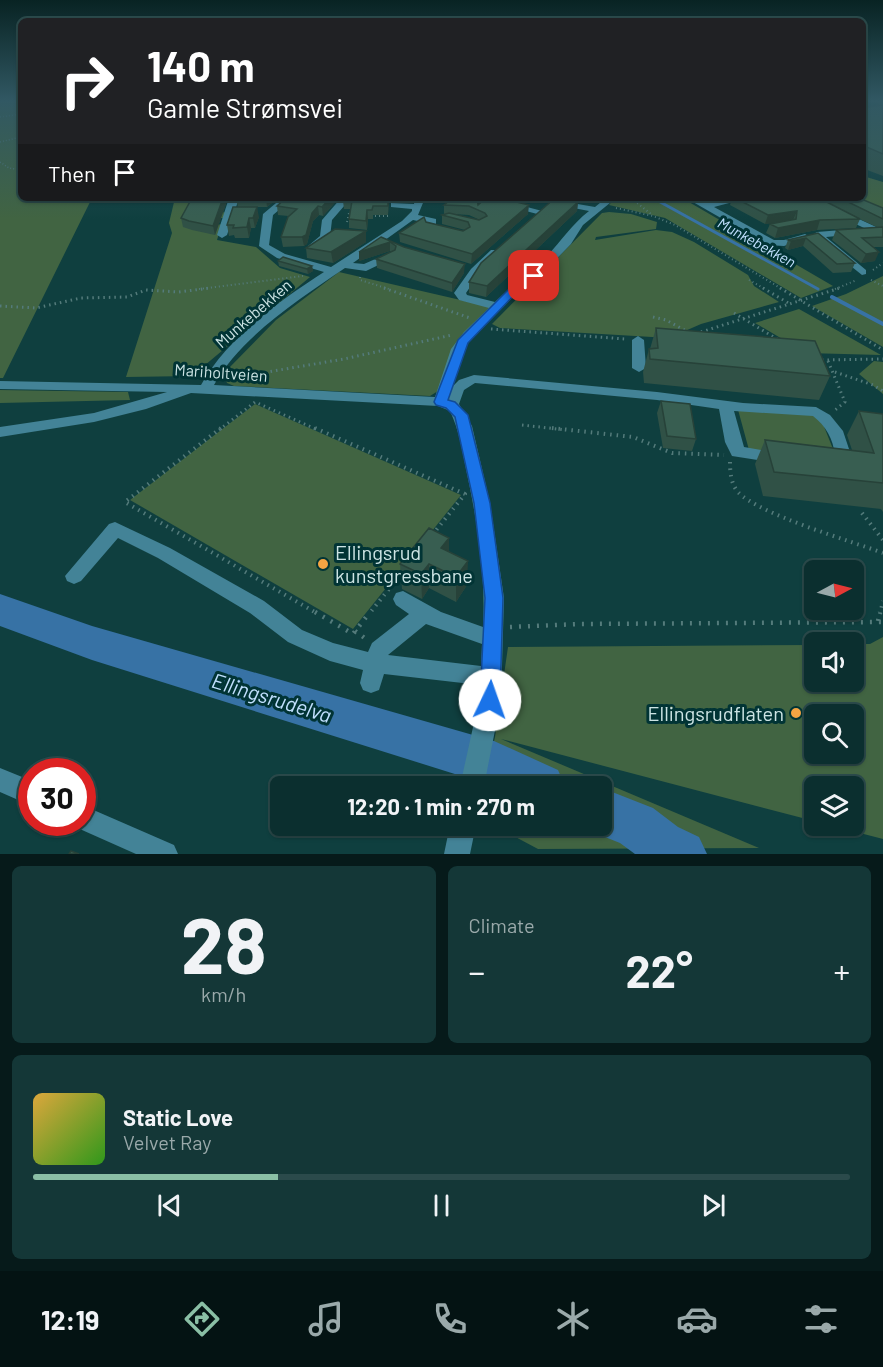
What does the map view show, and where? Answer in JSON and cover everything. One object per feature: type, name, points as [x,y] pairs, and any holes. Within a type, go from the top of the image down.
[{"type":"street","points":[[222,235],[234,212],[234,201]]},
{"type":"street","points":[[257,211],[271,212],[284,201]]},
{"type":"street","name":"Munkebekken","points":[[294,259],[320,243],[326,233],[327,220],[343,201]]},
{"type":"street","points":[[494,201],[541,212]]},
{"type":"street","points":[[541,201],[604,205]]},
{"type":"street","points":[[697,201],[776,244],[814,235],[880,233]]},
{"type":"street","points":[[707,206],[728,201]]},
{"type":"street","points":[[812,201],[880,233]]},
{"type":"street","points":[[394,216],[394,202],[417,207],[437,219],[431,227],[452,232]]},
{"type":"street","points":[[527,225],[550,203]]},
{"type":"street","points":[[446,403],[458,349],[472,331],[519,285],[534,276],[567,242],[569,235],[604,205]]},
{"type":"street","name":"Munkebekken","points":[[202,386],[246,337],[288,301],[378,238],[417,207]]},
{"type":"street","name":"Munkebekken","points":[[271,212],[264,232],[264,246],[281,256],[294,259],[326,274]]},
{"type":"street","points":[[751,231],[772,226]]},
{"type":"street","points":[[797,228],[814,235],[864,274]]},
{"type":"street","points":[[326,233],[338,232]]},
{"type":"street","points":[[342,264],[361,268],[373,266],[393,252],[378,238]]},
{"type":"street","points":[[497,306],[461,296],[461,289],[469,282],[470,269],[505,244]]},
{"type":"street","points":[[638,340],[639,368]]},
{"type":"street","points":[[446,403],[464,381],[474,379],[657,396],[726,406],[816,412],[831,425],[842,447],[843,455],[840,460],[822,462]]},
{"type":"street","name":"Mariholtveien","points":[[0,385],[202,386],[446,403]]},
{"type":"street","points":[[0,432],[48,426],[112,412],[202,386]]},
{"type":"street","points":[[446,403],[461,415],[465,426],[482,503],[494,598],[490,700],[475,776]]},
{"type":"street","points":[[726,406],[732,442],[738,452],[790,459]]},
{"type":"street","points":[[74,576],[115,529],[164,553],[256,607],[295,636],[373,674],[427,668],[491,677]]},
{"type":"street","points":[[402,599],[424,614],[493,634]]},
{"type":"street","points":[[373,674],[379,650],[424,614]]},
{"type":"street","points":[[0,780],[18,788]]},
{"type":"street","points":[[96,823],[165,854]]},
{"type":"street","points":[[457,854],[461,836]]},
{"type":"path","points":[[0,162],[9,168],[18,170]]},
{"type":"path","points":[[636,201],[653,216]]},
{"type":"path","points":[[604,205],[653,216],[675,225],[883,350]]},
{"type":"path","points":[[347,222],[349,213]]},
{"type":"path","points":[[369,216],[394,216]]},
{"type":"path","points":[[864,274],[883,263]]},
{"type":"path","points":[[361,268],[360,280],[460,313],[474,321],[472,331]]},
{"type":"path","points":[[0,306],[36,308],[81,298],[127,297],[146,290],[179,292],[326,274]]},
{"type":"path","points":[[686,338],[843,287],[864,276],[883,286]]},
{"type":"path","points":[[749,280],[790,304]]},
{"type":"path","points":[[734,313],[782,342]]},
{"type":"path","points":[[653,317],[666,320],[692,335]]},
{"type":"path","points":[[202,386],[344,360],[472,331],[638,340]]},
{"type":"path","points":[[813,359],[828,361],[883,359]]},
{"type":"path","points":[[816,412],[831,413],[845,402],[828,361]]},
{"type":"path","points":[[834,372],[873,385],[883,391]]},
{"type":"path","points":[[255,402],[465,494],[353,633],[124,502],[255,402]]},
{"type":"path","points":[[522,426],[633,437],[672,453],[732,455],[730,474],[736,490],[746,500],[766,510],[883,553]]},
{"type":"path","points":[[862,513],[866,522],[879,533],[883,540]]},
{"type":"path","points":[[493,634],[580,624],[880,621],[883,604]]},
{"type":"green space","points":[[0,140],[18,140],[18,201],[91,201],[3,378],[0,378]]},
{"type":"green space","points":[[866,177],[883,182],[883,213],[857,201],[866,201]]},
{"type":"green space","points":[[174,201],[206,201],[217,213],[227,212],[225,218],[217,218],[217,225],[222,224],[217,240],[256,247],[280,268],[310,277],[192,376],[126,377],[172,233],[169,223]]},
{"type":"green space","points":[[612,201],[687,201],[833,286],[801,298],[665,218],[609,205]]},
{"type":"green space","points":[[602,213],[631,214],[657,222],[656,229],[596,237],[595,240],[656,230],[672,232],[694,242],[748,275],[754,286],[779,302],[701,324],[669,338],[500,328],[492,324]]},
{"type":"green space","points":[[339,272],[491,307],[450,355],[438,391],[430,396],[234,386],[227,383],[225,378],[227,370],[276,320]]},
{"type":"green space","points":[[883,276],[883,347],[812,306],[846,294]]},
{"type":"green space","points":[[799,309],[881,355],[806,353],[755,323]]},
{"type":"green space","points":[[874,361],[883,362],[883,394],[859,374]]},
{"type":"green space","points":[[0,390],[128,392],[130,400],[0,403]]},
{"type":"green space","name":"Ellingsrud kunstgressbane","points":[[255,404],[461,495],[353,629],[130,500]]},
{"type":"green space","points":[[737,406],[819,414],[837,459],[749,450]]},
{"type":"green space","points":[[883,637],[883,839],[864,834],[864,776],[804,776],[804,818],[501,739],[589,776],[485,776],[495,737],[508,647],[804,645],[804,692],[864,692],[864,644],[870,644]]},
{"type":"green space","points":[[612,786],[759,848],[538,849],[514,836],[612,836]]},
{"type":"building","points":[[866,140],[883,140],[883,154],[866,147]]},
{"type":"building","points":[[190,201],[222,201],[213,226],[181,218]]},
{"type":"building","points":[[283,201],[327,201],[322,207],[318,206],[312,213],[306,235],[302,237],[281,237],[288,217],[297,209],[277,206]]},
{"type":"building","points":[[352,201],[388,201],[388,206],[373,206],[372,210],[367,210],[366,221],[349,219]]},
{"type":"building","points":[[449,201],[477,201],[478,205],[483,201],[512,201],[529,205],[472,254],[399,233],[424,217],[426,222],[463,231],[470,227],[468,222],[442,215],[449,213],[479,220],[487,216],[469,206],[444,205]]},
{"type":"building","points":[[552,201],[578,202],[487,286],[469,282],[481,263]]},
{"type":"building","points":[[741,201],[825,201],[860,219],[820,220],[778,228],[770,224],[796,219],[797,211],[768,215]]},
{"type":"building","points":[[846,201],[866,201],[883,208],[883,219]]},
{"type":"building","points":[[233,207],[257,207],[253,218],[249,218],[247,227],[233,228],[234,225],[227,225]]},
{"type":"building","points":[[883,227],[883,237],[862,238],[879,252],[866,254],[836,230]]},
{"type":"building","points":[[335,229],[366,231],[331,252],[306,248]]},
{"type":"building","points":[[818,233],[855,263],[837,264],[806,238],[788,240]]},
{"type":"building","points":[[381,237],[404,247],[465,264],[452,283],[376,259],[395,250],[396,246],[390,242],[359,252]]},
{"type":"building","points":[[283,257],[312,266],[307,269],[278,261]]},
{"type":"building","points":[[656,328],[815,341],[830,376],[650,359],[649,349],[658,348]]},
{"type":"building","points":[[661,401],[690,404],[696,439],[667,436]]},
{"type":"building","points":[[859,411],[883,414],[883,483],[774,472],[765,440],[874,453]]},
{"type":"building","points":[[429,528],[449,538],[441,548],[468,561],[456,577],[429,564],[421,574],[400,564]]},
{"type":"waterway","name":"Munkebekken","points":[[658,201],[818,289]]},
{"type":"waterway","name":"Munkebekken","points":[[832,297],[883,324]]},
{"type":"waterway","name":"Ellingsrudelva","points":[[0,610],[92,643],[494,763],[521,776]]},
{"type":"waterway","name":"Ellingsrudelva","points":[[612,816],[636,825],[661,844],[682,854]]},
{"type":"place","name":"Ellingsrud kunstgressbane","points":[[323,564]]},
{"type":"place","name":"Ellingsrudflaten","points":[[796,713]]},
{"type":"route","points":[[490,700],[494,598],[482,503],[461,415],[456,408],[440,402],[458,349],[468,335],[519,285],[534,276]]}]
